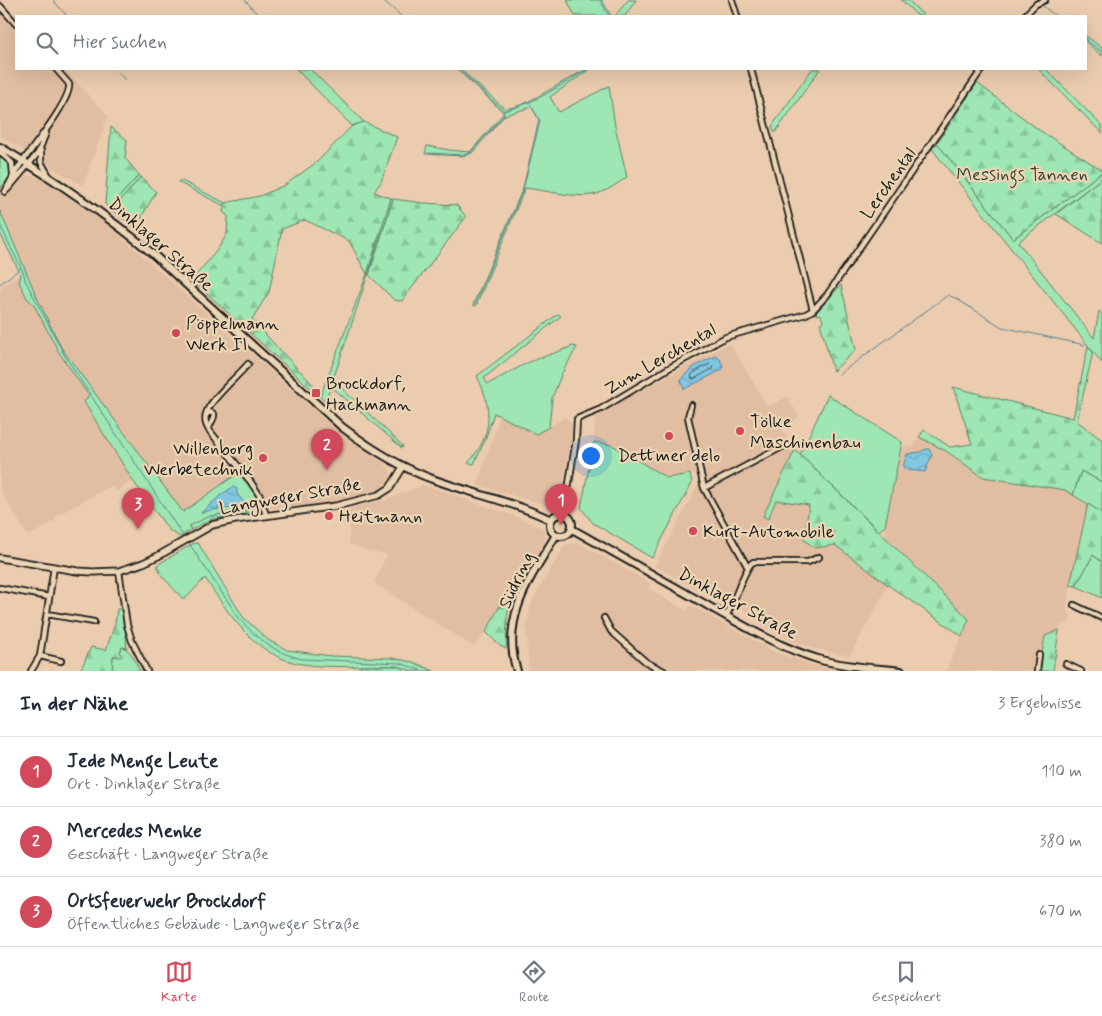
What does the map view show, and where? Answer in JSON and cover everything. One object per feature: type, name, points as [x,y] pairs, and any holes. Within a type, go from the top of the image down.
[{"type":"main road","name":"Dinklager Straße","points":[[0,147],[98,209],[153,254],[342,427],[374,450],[403,467],[435,480],[524,507],[551,520]]},
{"type":"main road","points":[[557,514],[564,514],[570,518],[572,529],[565,536],[556,535],[551,530],[551,520],[557,514]]},
{"type":"main road","name":"Dinklager Straße","points":[[572,529],[772,641],[823,660],[854,666],[901,671]]},
{"type":"main road","name":"Südring","points":[[518,671],[512,646],[513,621],[526,583],[556,535]]},
{"type":"street","points":[[732,0],[737,15]]},
{"type":"street","points":[[1025,15],[1036,4],[1045,0]]},
{"type":"street","points":[[0,6],[15,23]]},
{"type":"street","points":[[41,148],[26,162],[13,176],[5,192],[26,162],[48,129],[70,90],[69,84],[57,70]]},
{"type":"street","points":[[751,70],[813,310]]},
{"type":"street","name":"Lerchental","points":[[813,310],[827,295],[981,70]]},
{"type":"street","points":[[48,129],[41,148],[42,162],[50,177]]},
{"type":"street","points":[[0,152],[12,164],[13,176]]},
{"type":"street","name":"Zum Lerchental","points":[[564,514],[576,440],[577,419],[601,409],[669,368],[726,337],[789,320],[813,310]]},
{"type":"street","points":[[248,364],[212,404],[206,415],[205,422],[209,430],[260,496],[266,515]]},
{"type":"street","points":[[691,405],[688,417],[704,488],[747,566]]},
{"type":"street","points":[[206,415],[210,412],[214,414],[209,430]]},
{"type":"street","points":[[704,488],[785,445],[789,445]]},
{"type":"street","name":"Langweger Straße","points":[[0,558],[93,572],[119,571],[143,563],[212,525],[266,515],[336,506],[379,495],[390,488],[403,467]]},
{"type":"street","points":[[726,616],[734,602],[747,566],[753,562],[808,562],[819,557]]},
{"type":"street","points":[[31,671],[40,656],[54,567]]},
{"type":"street","points":[[119,571],[127,625],[134,647],[148,671]]},
{"type":"street","points":[[0,588],[49,597]]},
{"type":"street","points":[[1074,605],[1102,618]]},
{"type":"street","points":[[47,614],[94,622]]},
{"type":"street","points":[[604,618],[611,631],[646,662],[655,669],[664,671]]},
{"type":"street","points":[[1037,671],[1040,655]]},
{"type":"street","points":[[40,656],[61,661]]},
{"type":"street","points":[[1066,664],[1081,671]]},
{"type":"shaded area","points":[[0,0],[15,16],[15,70],[65,70],[108,116],[83,186],[0,136]]},
{"type":"shaded area","points":[[10,174],[40,178],[105,222],[340,433],[385,464],[391,474],[386,486],[366,496],[343,501],[259,509],[260,505],[250,488],[238,474],[183,512],[87,383],[89,396],[111,445],[133,481],[116,491],[111,486],[56,516],[54,521],[28,536],[0,490],[0,289],[25,270],[0,211],[0,188]]},
{"type":"shaded area","points":[[730,343],[768,407],[787,396],[799,417],[782,429],[795,450],[763,516],[769,518],[776,500],[809,505],[815,548],[835,545],[888,585],[850,656],[815,649],[784,637],[763,626],[739,605],[724,604],[655,566],[699,483],[697,473],[667,478],[612,445],[594,442],[595,415]]},
{"type":"shaded area","points":[[500,416],[536,434],[565,417],[574,426],[559,505],[552,507],[477,485]]},
{"type":"shaded area","points":[[919,437],[946,451],[983,477],[1065,490],[1088,504],[1066,609],[1071,616],[1069,622],[1061,625],[1059,630],[1045,636],[1039,671],[946,671],[969,619],[884,536],[902,445],[913,448]]},
{"type":"shaded area","points":[[424,485],[512,515],[544,530],[545,541],[510,602],[503,600],[486,632],[474,647],[374,583],[387,554],[371,552],[349,544],[350,508],[385,500]]},
{"type":"shaded area","points":[[577,542],[650,583],[649,589],[687,611],[690,605],[773,651],[819,667],[851,671],[529,671],[526,628],[532,601],[565,545]]},
{"type":"green space","points":[[567,0],[602,0],[610,15],[574,15]]},
{"type":"green space","points":[[628,0],[636,0],[626,15],[616,15]]},
{"type":"green space","points":[[901,0],[908,0],[923,15],[917,15]]},
{"type":"green space","points":[[1087,37],[1102,48],[1102,56],[1087,43]]},
{"type":"green space","points":[[297,70],[311,70],[364,122],[352,126]]},
{"type":"green space","points":[[458,70],[461,70],[505,109],[525,103],[579,73],[589,70],[550,97],[559,112],[609,86],[615,126],[627,177],[606,190],[585,196],[525,188],[476,306],[473,305],[523,188],[539,120],[532,107],[505,115],[472,153],[464,156],[425,154],[427,146],[470,152],[503,112]]},
{"type":"green space","points":[[811,70],[819,70],[775,133],[772,126]]},
{"type":"green space","points":[[1039,70],[1047,70],[1102,126],[1102,133]]},
{"type":"green space","name":"Messings Tannen","points":[[977,83],[1039,130],[1102,170],[1102,172],[1013,239],[937,143]]},
{"type":"green space","points":[[364,122],[397,137],[381,182],[374,192],[391,198],[367,274],[349,241],[305,220],[282,229],[269,292],[252,319],[321,393],[320,397],[192,280],[218,249],[227,234],[228,216],[223,212],[225,203],[260,196],[285,185],[317,162],[352,126]]},
{"type":"green space","points":[[111,127],[127,140],[125,158],[139,175],[109,208],[105,204]]},
{"type":"green space","points":[[937,143],[1013,239],[1102,172],[1102,178],[1018,242],[1094,338],[1099,311],[1102,314],[1102,363],[932,149]]},
{"type":"green space","points":[[0,155],[8,164],[10,172],[0,188]]},
{"type":"green space","points":[[139,175],[141,177],[112,210],[109,208]]},
{"type":"green space","points":[[141,177],[156,192],[142,216],[143,229],[132,226],[112,210]]},
{"type":"green space","name":"Messings Tannen","points":[[1102,178],[1102,243],[1056,214]]},
{"type":"green space","points":[[180,180],[225,203],[224,206],[178,182]]},
{"type":"green space","points":[[391,198],[393,199],[333,380],[403,446],[402,448],[332,387],[324,400],[320,397],[367,274]]},
{"type":"green space","points":[[393,199],[457,205],[466,217],[402,301],[394,300],[369,275]]},
{"type":"green space","points":[[0,211],[39,302],[62,349],[183,512],[238,473],[249,485],[258,500],[259,509],[223,513],[189,527],[191,530],[180,537],[169,530],[133,481],[84,402],[89,396],[60,354],[34,305],[27,298],[19,282],[21,275],[0,233]]},
{"type":"green space","points":[[841,285],[856,350],[833,371],[820,323],[823,322],[821,314],[817,315],[816,313]]},
{"type":"green space","points":[[558,314],[561,316],[484,378],[488,384],[527,363],[573,346],[577,347],[562,373],[552,398],[549,427],[536,434],[494,413],[474,464],[468,463],[482,443],[488,421],[486,399],[477,376]]},
{"type":"green space","points":[[1088,346],[1093,352],[1077,421],[1102,440],[1102,482],[1081,471],[1073,495],[1065,490],[983,477],[946,451],[919,437],[924,430],[950,447],[972,444],[953,387],[1073,418]]},
{"type":"green space","points":[[828,395],[902,442],[885,526],[879,531],[800,455]]},
{"type":"green space","points":[[594,442],[612,445],[667,478],[690,474],[692,483],[652,558],[593,523],[581,508]]},
{"type":"green space","points":[[795,450],[969,619],[962,636],[888,585],[835,545],[815,548],[804,540],[809,505],[776,500],[768,519],[763,516]]},
{"type":"green space","points":[[1081,471],[1102,482],[1102,513],[1073,495]]},
{"type":"green space","points":[[1088,504],[1102,513],[1102,562],[1093,555],[1076,586],[1070,585]]},
{"type":"green space","points":[[254,510],[242,515],[214,519],[191,530],[189,526],[210,516]]},
{"type":"green space","points":[[198,543],[243,617],[268,640],[287,650],[331,656],[392,658],[413,662],[434,671],[412,671],[393,666],[336,667],[302,664],[285,660],[270,653],[245,632],[205,578],[184,600],[161,575],[157,565],[192,544]]},
{"type":"green space","points":[[1093,555],[1102,562],[1102,598],[1076,586]]},
{"type":"green space","points":[[503,600],[510,602],[507,617],[506,649],[500,646],[486,632]]},
{"type":"green space","points":[[117,609],[123,609],[127,648],[122,647],[120,652],[122,656],[113,656],[112,671],[80,671],[91,647],[106,650],[115,624]]},
{"type":"green space","points":[[1059,630],[1053,671],[1039,671],[1045,636]]},
{"type":"green space","points":[[122,647],[131,653],[140,671],[112,671],[113,655],[120,652]]},
{"type":"green space","points":[[360,666],[395,666],[404,668],[402,671],[364,671]]},
{"type":"water","points":[[716,356],[719,357],[723,366],[722,370],[684,389],[681,380],[684,375],[697,365]]},
{"type":"water","points":[[929,449],[932,455],[925,472],[908,470],[903,467],[907,454]]},
{"type":"water","points":[[233,487],[237,489],[237,494],[244,502],[243,507],[201,513],[222,494]]},
{"type":"waterway","points":[[53,0],[66,15]]},
{"type":"waterway","points":[[245,0],[258,15]]},
{"type":"waterway","points":[[383,0],[400,15]]},
{"type":"waterway","points":[[600,0],[608,15]]},
{"type":"waterway","points":[[1040,4],[1055,15]]},
{"type":"waterway","points":[[1087,41],[1102,52]]},
{"type":"waterway","points":[[116,70],[125,80]]},
{"type":"waterway","points":[[459,70],[504,111],[537,99],[585,70]]},
{"type":"waterway","points":[[475,304],[523,189],[540,121],[530,104]]},
{"type":"waterway","points":[[428,153],[463,155],[470,153],[504,115],[504,111]]},
{"type":"waterway","points":[[0,225],[24,274],[25,280],[65,356],[185,539]]},
{"type":"waterway","points":[[0,284],[21,268]]},
{"type":"waterway","points":[[839,374],[948,295],[1002,327],[1085,345]]},
{"type":"waterway","points":[[188,542],[239,618],[260,639],[275,649],[302,659],[400,663],[423,671]]},
{"type":"place","name":"Pöppelmann Werk II","points":[[176,333]]},
{"type":"place","name":"Brockdorf, Hackmann","points":[[316,393]]},
{"type":"place","name":"Tölke Maschinenbau","points":[[740,431]]},
{"type":"place","name":"Dettmer delo","points":[[669,436]]},
{"type":"place","name":"Willenborg Werbetechnik","points":[[263,458]]},
{"type":"place","name":"Mercedes Menke","points":[[327,470]]},
{"type":"place","name":"Heitmann","points":[[329,516]]},
{"type":"place","name":"Jede Menge Leute","points":[[561,525]]},
{"type":"place","name":"Ortsfeuerwehr Brockdorf","points":[[138,529]]},
{"type":"place","name":"Kurt-Automobile","points":[[693,531]]}]
